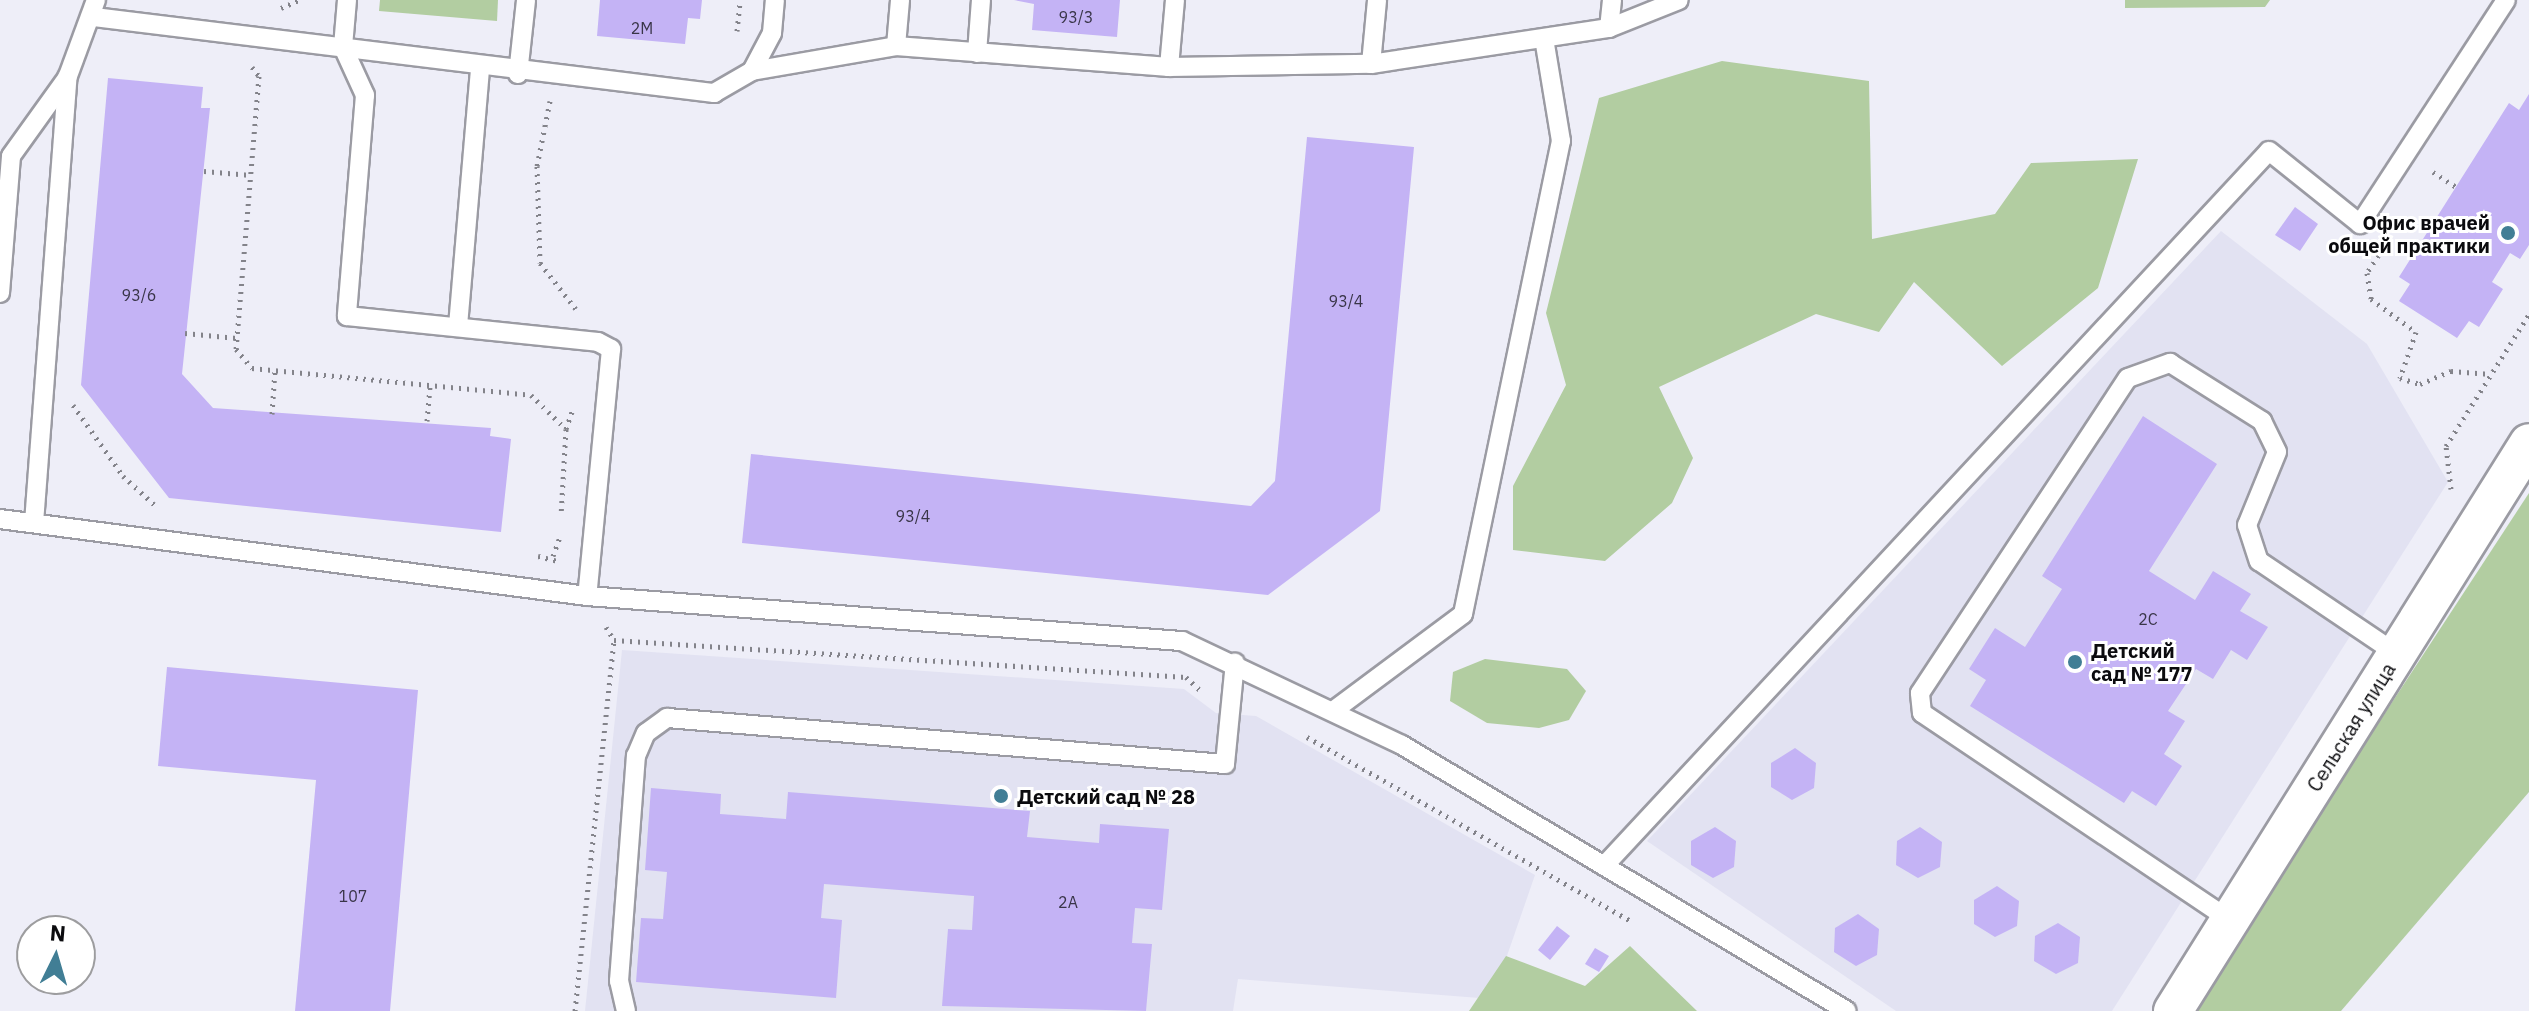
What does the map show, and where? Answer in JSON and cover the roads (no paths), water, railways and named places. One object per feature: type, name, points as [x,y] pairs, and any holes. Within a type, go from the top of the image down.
[{"type":"street","name":"Сельская улица","points":[[2173,1011],[2529,443]]},
{"type":"lane","points":[[347,0],[343,47],[365,95],[347,316],[598,342],[611,349],[613,366],[587,596]]},
{"type":"lane","points":[[518,74],[526,0]]},
{"type":"lane","points":[[752,71],[772,33],[775,0]]},
{"type":"lane","points":[[896,46],[900,0]]},
{"type":"lane","points":[[977,53],[981,0]]},
{"type":"lane","points":[[1169,67],[1175,0]]},
{"type":"lane","points":[[1371,64],[1377,0]]},
{"type":"lane","points":[[1609,28],[1612,0]]},
{"type":"lane","points":[[0,293],[11,156],[68,76],[95,9],[518,74],[714,93],[752,71],[896,46],[1169,67],[1371,64],[1609,28],[1679,0]]},
{"type":"lane","points":[[1604,866],[2269,151],[2360,224],[2506,0]]},
{"type":"lane","points":[[1333,711],[1463,614],[1561,141],[1544,38]]},
{"type":"lane","points":[[458,326],[480,68]]},
{"type":"lane","points":[[34,523],[68,76]]},
{"type":"lane","points":[[2230,920],[1922,713],[1920,693],[2128,378],[2170,363],[2262,421],[2277,452],[2247,525],[2259,561],[2397,654]]},
{"type":"lane","points":[[0,519],[587,596],[1182,641],[1235,662],[1333,711],[1604,866],[1847,1011]]},
{"type":"lane","points":[[626,1011],[619,981],[636,756],[646,733],[667,718],[1225,764],[1235,662]]},
{"type":"place","name":"Офис врачей общей практики","points":[[2508,233]]},
{"type":"place","name":"Детский сад № 177","points":[[2075,662]]},
{"type":"place","name":"Детский сад № 28","points":[[1001,796]]}]
